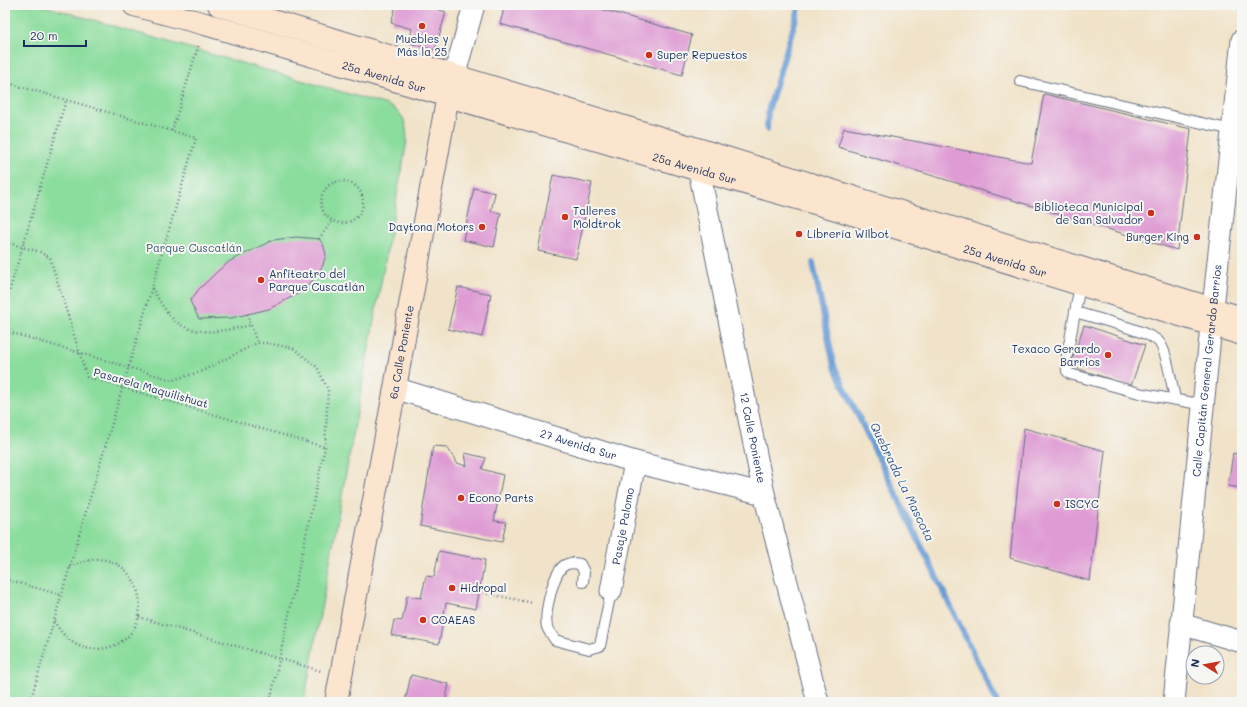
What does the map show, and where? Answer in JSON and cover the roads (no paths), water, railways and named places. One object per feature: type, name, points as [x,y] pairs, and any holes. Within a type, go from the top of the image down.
[{"type":"street","name":"25a Avenida Sur","points":[[219,5],[699,170],[836,209],[1080,285],[1212,318],[1242,318]]},
{"type":"street","name":"6a Calle Poniente","points":[[336,702],[396,388],[451,86],[474,5]]},
{"type":"street","name":"25a Avenida Sur","points":[[140,7],[694,148],[1212,318],[1242,334]]},
{"type":"street","name":"Calle Capitán General Gerardo Barrios","points":[[1174,702],[1212,318],[1242,40]]},
{"type":"street","name":"12 Calle Poniente","points":[[699,170],[764,494],[818,702]]},
{"type":"street","name":"27 Avenida Sur","points":[[396,388],[635,462],[764,494]]},
{"type":"street","name":"Pasaje Palomo","points":[[611,591],[635,462]]},
{"type":"street","points":[[1181,624],[1242,642]]},
{"type":"lane","points":[[1020,81],[1232,130]]},
{"type":"lane","points":[[1080,285],[1066,361],[1066,371],[1070,374],[1125,390],[1175,398],[1204,405]]},
{"type":"lane","points":[[1075,312],[1144,334],[1159,343],[1164,352],[1175,398]]},
{"type":"lane","points":[[583,582],[584,572],[580,564],[571,563],[563,566],[554,582],[548,606],[547,626],[555,640],[589,649],[600,646],[611,591]]},
{"type":"waterway","name":"Quebrada La Mascota","points":[[767,129],[768,111],[800,5]]},
{"type":"waterway","name":"Quebrada La Mascota","points":[[813,263],[834,366],[997,702]]},
{"type":"place","name":"Muebles y Más la 25","points":[[422,26]]},
{"type":"place","name":"Super Repuestos","points":[[649,55]]},
{"type":"place","name":"Biblioteca Municipal de San Salvador","points":[[1151,213]]},
{"type":"place","name":"Talleres Moldtrok","points":[[565,217]]},
{"type":"place","name":"Daytona Motors","points":[[482,227]]},
{"type":"place","name":"Librería Wilbot","points":[[799,234]]},
{"type":"place","name":"Burger King","points":[[1197,237]]},
{"type":"place","name":"Anfiteatro del Parque Cuscatlán","points":[[261,280]]},
{"type":"place","name":"Texaco Gerardo Barrios","points":[[1108,355]]},
{"type":"place","name":"Econo Parts","points":[[461,498]]},
{"type":"place","name":"ISCYC","points":[[1057,504]]},
{"type":"place","name":"Hidropal","points":[[452,588]]},
{"type":"place","name":"COAEAS","points":[[423,620]]},
{"type":"park label","name":"Parque Cuscatlán","points":[[194,248]]}]
